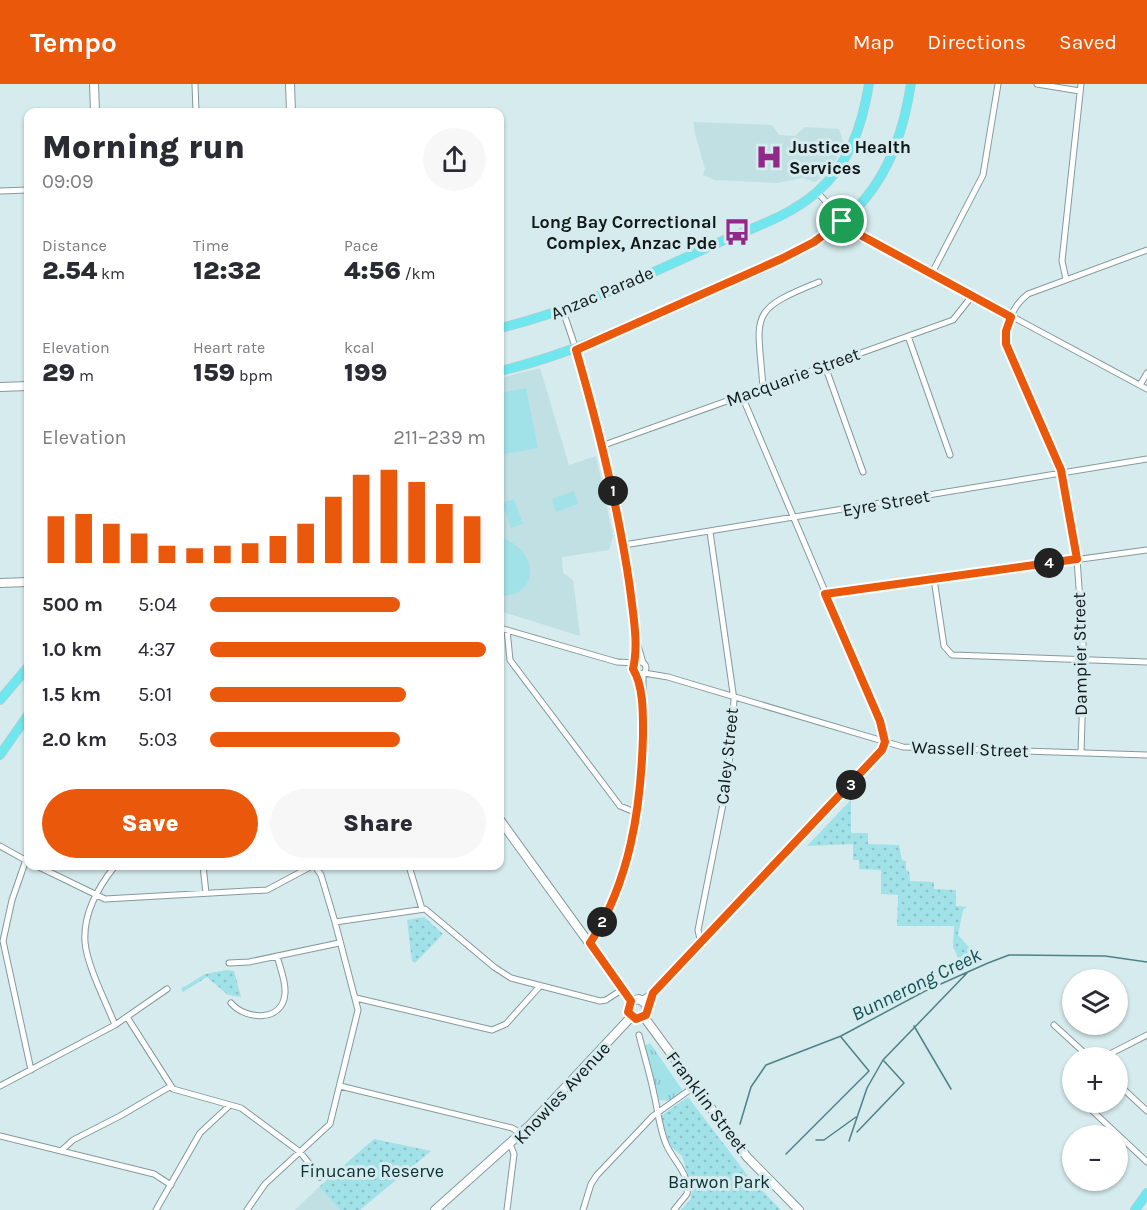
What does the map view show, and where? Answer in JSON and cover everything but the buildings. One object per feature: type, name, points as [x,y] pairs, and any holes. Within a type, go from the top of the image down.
[{"type":"main road","name":"Anzac Parade","points":[[504,327],[563,311],[787,212],[817,192],[844,160],[857,137],[869,84]]},
{"type":"main road","points":[[504,370],[576,350],[781,259],[814,242],[842,221],[864,200],[895,151],[911,84]]},
{"type":"main road","points":[[0,700],[24,672]]},
{"type":"main road","points":[[0,756],[24,721]]},
{"type":"main road","points":[[1136,1210],[1147,1193]]},
{"type":"street","points":[[94,84],[95,108]]},
{"type":"street","points":[[195,84],[196,108]]},
{"type":"street","points":[[290,84],[291,108]]},
{"type":"street","points":[[932,273],[983,175],[998,84]]},
{"type":"street","points":[[1037,84],[1080,91]]},
{"type":"street","points":[[1066,279],[1062,261],[1081,84]]},
{"type":"street","points":[[0,191],[24,190]]},
{"type":"street","points":[[817,192],[853,231],[1147,389]]},
{"type":"street","points":[[1011,317],[1028,294],[1147,250]]},
{"type":"street","points":[[764,388],[759,328],[763,313],[779,299],[819,282]]},
{"type":"street","name":"Macquarie Street","points":[[604,445],[953,320],[972,296]]},
{"type":"street","points":[[563,311],[604,445],[624,545],[640,668],[642,704],[642,788],[633,837],[609,909],[590,943]]},
{"type":"street","name":"Dampier Street","points":[[1011,317],[1006,331],[1009,353],[1062,474],[1077,559],[1084,659],[1081,752]]},
{"type":"street","points":[[908,336],[950,455]]},
{"type":"street","points":[[825,366],[863,472]]},
{"type":"street","points":[[1140,386],[1147,373]]},
{"type":"street","points":[[0,387],[24,386]]},
{"type":"street","points":[[742,396],[880,721],[885,742]]},
{"type":"street","name":"Eyre Street","points":[[624,545],[1147,459]]},
{"type":"street","name":"Caley Street","points":[[701,944],[698,932],[729,772],[733,696],[710,532]]},
{"type":"street","points":[[825,594],[1147,550]]},
{"type":"street","points":[[934,579],[944,646],[948,653],[1147,662]]},
{"type":"street","points":[[0,583],[24,582]]},
{"type":"street","points":[[504,629],[885,742]]},
{"type":"street","points":[[507,630],[510,660],[620,806],[637,813]]},
{"type":"street","name":"Wassell Street","points":[[644,1003],[876,759],[885,742],[903,747],[1147,755]]},
{"type":"street","points":[[504,825],[631,1001],[644,1003],[644,1017],[632,1017],[627,1009],[631,1001]]},
{"type":"street","points":[[0,846],[24,857]]},
{"type":"street","points":[[24,866],[12,900],[3,941],[30,1070]]},
{"type":"street","points":[[45,870],[105,899],[267,890],[305,870]]},
{"type":"street","points":[[111,870],[100,883],[88,915],[85,942],[115,1025]]},
{"type":"street","points":[[203,870],[206,893]]},
{"type":"street","points":[[247,1210],[265,1184],[330,1124],[357,1010],[356,998],[335,922],[321,874],[317,870]]},
{"type":"street","points":[[410,870],[422,909]]},
{"type":"street","points":[[335,922],[422,909],[433,913],[494,967],[511,978],[603,1001],[623,989]]},
{"type":"street","points":[[229,963],[339,943]]},
{"type":"street","points":[[231,1003],[241,1013],[256,1017],[269,1015],[277,1010],[285,993],[277,956]]},
{"type":"street","points":[[356,998],[492,1030],[506,1024],[540,986]]},
{"type":"street","points":[[0,1086],[115,1025],[167,989]]},
{"type":"street","points":[[127,1017],[171,1086],[186,1095],[241,1108],[300,1152],[320,1177]]},
{"type":"street","name":"Knowles Avenue","points":[[507,1210],[514,1158],[510,1144],[632,1017]]},
{"type":"street","name":"Franklin Street","points":[[644,1017],[747,1157],[799,1210]]},
{"type":"street","points":[[1054,1025],[1078,1047]]},
{"type":"street","points":[[639,1035],[655,1097],[656,1113],[668,1150],[681,1166],[687,1183],[687,1194],[674,1210]]},
{"type":"street","points":[[1124,1047],[1147,1035]]},
{"type":"street","points":[[62,1152],[73,1140],[171,1086]]},
{"type":"street","points":[[340,1086],[507,1126],[522,1134]]},
{"type":"street","points":[[583,1210],[591,1184],[597,1175],[656,1113],[695,1086]]},
{"type":"street","points":[[1128,1094],[1147,1112]]},
{"type":"street","points":[[156,1210],[200,1133],[229,1106]]},
{"type":"street","points":[[1095,1113],[1147,1162]]},
{"type":"street","points":[[0,1136],[154,1174],[171,1185]]},
{"type":"street","points":[[435,1210],[510,1144]]},
{"type":"shaded area","name":"Justice Health Services","points":[[694,122],[772,125],[779,135],[795,136],[805,127],[839,129],[845,146],[826,173],[815,182],[802,178],[777,183],[715,180],[703,175],[705,169],[694,130]]},
{"type":"shaded area","points":[[540,368],[569,465],[596,456],[613,536],[609,550],[562,557],[563,573],[573,580],[580,636],[504,612],[504,377]]},
{"type":"shaded area","points":[[319,1187],[340,1210],[295,1210]]},
{"type":"green space","points":[[526,388],[538,448],[504,454],[504,392]]},
{"type":"green space","points":[[574,491],[578,504],[556,512],[552,499]]},
{"type":"green space","points":[[514,499],[523,524],[511,528],[504,502]]},
{"type":"green space","points":[[504,539],[522,551],[528,561],[530,571],[523,588],[514,594],[504,595]]},
{"type":"green space","points":[[851,800],[851,833],[868,833],[868,844],[899,845],[902,860],[906,861],[910,881],[934,882],[934,889],[956,890],[956,906],[967,907],[963,910],[958,935],[977,956],[962,965],[953,947],[954,926],[897,926],[898,895],[881,894],[881,870],[859,869],[859,860],[853,860],[853,844],[807,846]]},
{"type":"green space","points":[[424,917],[443,934],[415,963],[412,961],[407,920]]},
{"type":"green space","points":[[234,971],[241,997],[228,995],[207,977],[183,992],[181,989],[205,974]]},
{"type":"green space","points":[[650,1043],[683,1091],[669,1101],[659,1100],[644,1046]]},
{"type":"green space","name":"Barwon Park","points":[[688,1097],[748,1176],[781,1210],[681,1210],[691,1199],[692,1189],[682,1156],[669,1145],[661,1116]]},
{"type":"green space","name":"Finucane Reserve","points":[[374,1139],[431,1151],[360,1210],[340,1210],[319,1187]]},
{"type":"waterway","name":"Bunnerong Creek","points":[[740,1124],[751,1087],[766,1065],[841,1036],[925,991],[988,963],[1009,955],[1105,956],[1147,962]]},
{"type":"waterway","points":[[849,1141],[867,1088],[883,1060],[967,973]]},
{"type":"waterway","points":[[914,1026],[951,1089]]},
{"type":"waterway","points":[[786,1154],[869,1071],[841,1037]]},
{"type":"waterway","points":[[857,1132],[904,1083],[884,1061]]},
{"type":"waterway","points":[[816,1140],[824,1140],[856,1117]]},
{"type":"place","name":"Justice Health Services","points":[[769,157]]},
{"type":"place","name":"Long Bay Correctional Complex, Anzac Pde","points":[[737,232]]},
{"type":"route","points":[[842,221],[853,231],[1011,317],[1006,331],[1006,344],[1061,470],[1077,559],[825,594],[880,721],[885,742],[882,750],[796,844],[653,993],[646,1015],[641,1019],[636,1019],[628,1012],[631,1001],[590,943],[609,909],[633,837],[642,788],[643,715],[638,681],[633,669],[637,663],[637,642],[624,545],[604,445],[576,350],[781,259],[814,242],[842,221]]}]
